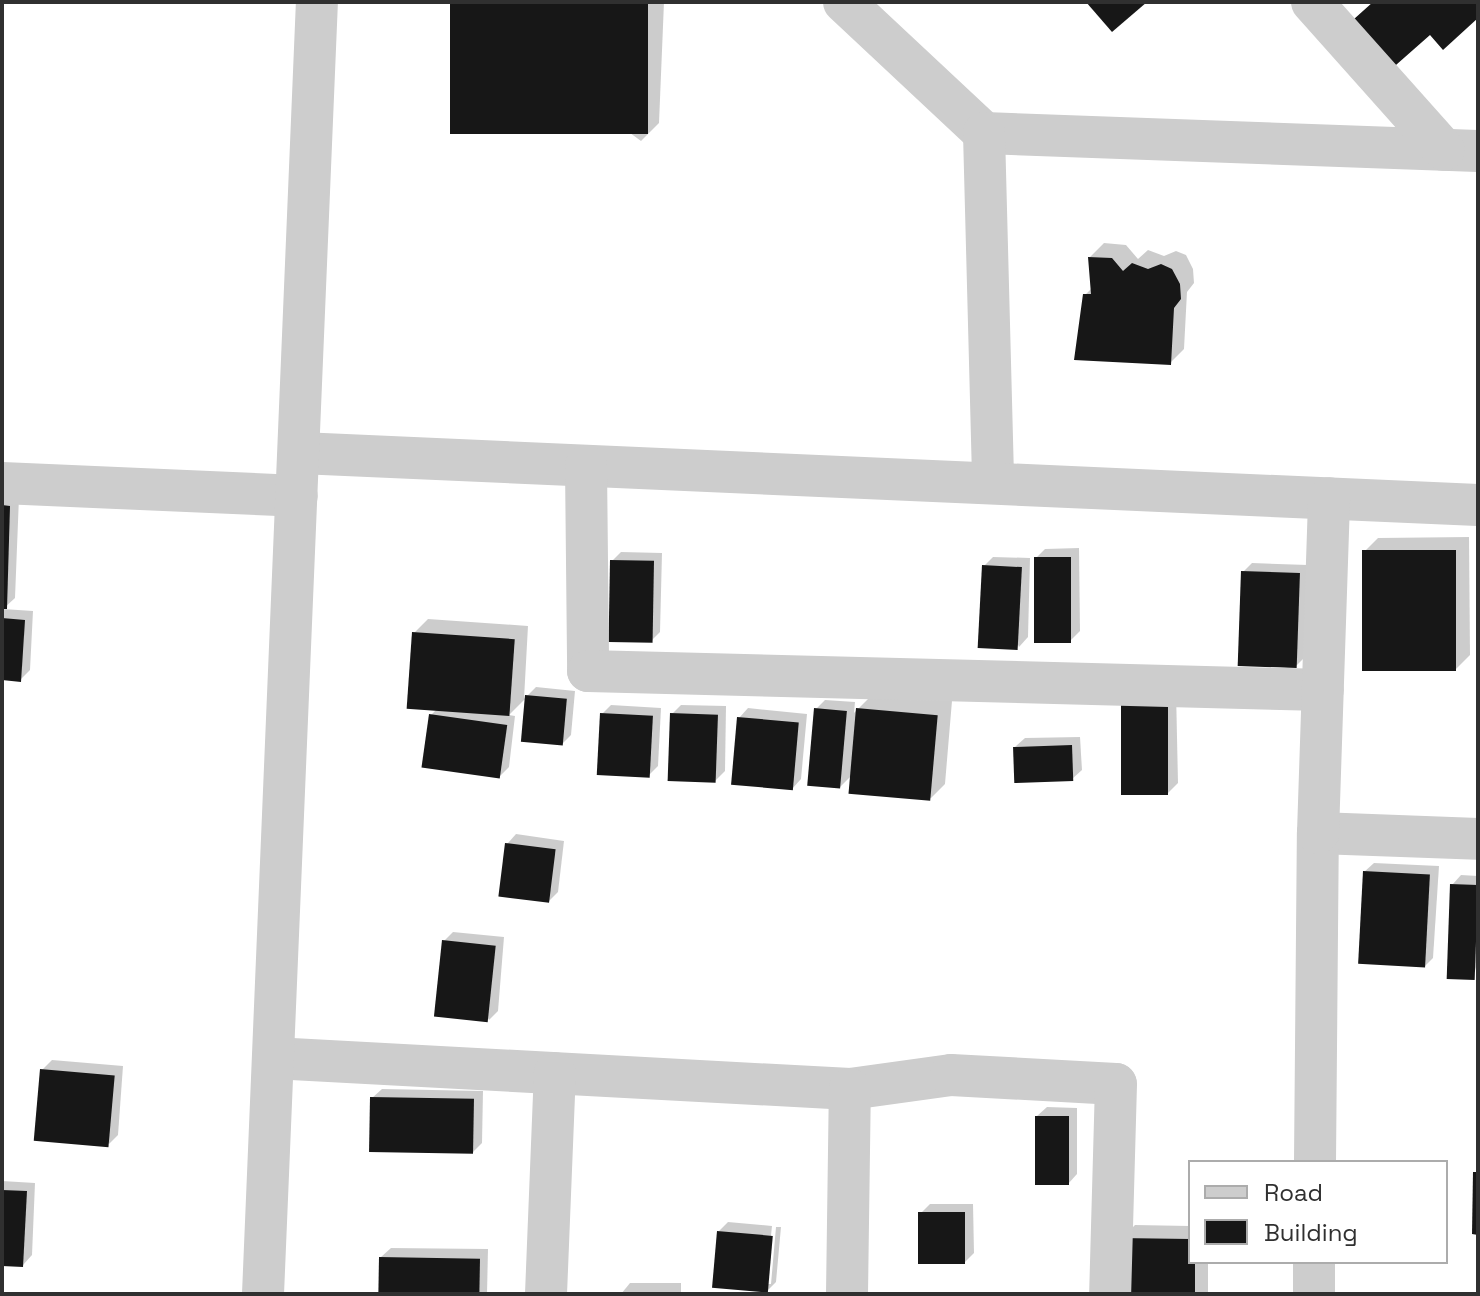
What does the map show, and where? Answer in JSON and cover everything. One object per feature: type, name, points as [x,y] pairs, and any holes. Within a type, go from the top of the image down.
[{"type":"street","points":[[263,1294],[317,2]]},
{"type":"street","points":[[844,2],[984,133],[1461,150]]},
{"type":"street","points":[[1312,2],[1461,150]]},
{"type":"street","points":[[984,133],[993,483]]},
{"type":"street","points":[[300,453],[1478,505]]},
{"type":"street","points":[[586,466],[588,671],[1323,690]]},
{"type":"street","points":[[2,483],[297,496]]},
{"type":"street","points":[[1315,1160],[1318,833],[1329,498]]},
{"type":"street","points":[[1318,833],[1478,839]]},
{"type":"street","points":[[273,1058],[850,1089],[951,1075],[1116,1084],[1110,1294]]},
{"type":"street","points":[[546,1294],[555,1073]]},
{"type":"street","points":[[847,1294],[850,1089]]},
{"type":"street","points":[[1314,1264],[1314,1294]]},
{"type":"building","points":[[450,2],[648,2],[648,134],[450,134]]},
{"type":"building","points":[[1086,2],[1147,2],[1112,32]]},
{"type":"building","points":[[1373,2],[1478,2],[1478,18],[1443,50],[1430,35],[1388,72],[1344,28]]},
{"type":"building","points":[[1088,257],[1112,258],[1123,271],[1132,263],[1148,269],[1161,264],[1172,269],[1180,284],[1181,299],[1174,308],[1171,365],[1074,360],[1083,294],[1091,294]]},
{"type":"building","points":[[2,505],[10,506],[7,609],[2,609]]},
{"type":"building","points":[[1362,550],[1456,550],[1456,671],[1362,671]]},
{"type":"building","points":[[1034,557],[1071,557],[1071,643],[1034,643]]},
{"type":"building","points":[[610,560],[654,561],[653,643],[609,642]]},
{"type":"building","points":[[982,565],[1022,567],[1018,650],[978,648]]},
{"type":"building","points":[[1241,571],[1300,573],[1297,668],[1238,666]]},
{"type":"building","points":[[2,618],[25,620],[21,682],[2,680]]},
{"type":"building","points":[[412,632],[515,639],[509,716],[407,709]]},
{"type":"building","points":[[525,695],[567,699],[563,745],[521,742]]},
{"type":"building","points":[[1121,698],[1168,698],[1168,795],[1121,795]]},
{"type":"building","points":[[814,708],[847,711],[840,789],[807,786]]},
{"type":"building","points":[[856,708],[938,715],[930,801],[849,794]]},
{"type":"building","points":[[600,713],[653,716],[650,778],[597,775]]},
{"type":"building","points":[[670,713],[718,715],[716,783],[668,781]]},
{"type":"building","points":[[429,714],[507,725],[500,778],[421,767]]},
{"type":"building","points":[[737,717],[799,722],[793,790],[731,785]]},
{"type":"building","points":[[1072,745],[1073,781],[1014,783],[1013,747]]},
{"type":"building","points":[[505,843],[556,849],[549,903],[498,897]]},
{"type":"building","points":[[1363,871],[1430,875],[1425,967],[1358,964]]},
{"type":"building","points":[[1450,884],[1478,885],[1475,980],[1447,979]]},
{"type":"building","points":[[442,940],[496,946],[488,1022],[434,1017]]},
{"type":"building","points":[[40,1069],[115,1076],[108,1147],[34,1141]]},
{"type":"building","points":[[370,1097],[474,1099],[473,1154],[369,1152]]},
{"type":"building","points":[[1035,1116],[1069,1116],[1069,1185],[1035,1185]]},
{"type":"building","points":[[1473,1172],[1478,1172],[1478,1235],[1472,1234]]},
{"type":"building","points":[[2,1190],[27,1191],[23,1267],[2,1266]]},
{"type":"building","points":[[918,1212],[965,1212],[965,1264],[918,1264]]},
{"type":"building","points":[[717,1231],[773,1236],[768,1293],[712,1288]]},
{"type":"building","points":[[1119,1238],[1188,1239],[1188,1264],[1195,1264],[1195,1294],[1118,1294]]},
{"type":"building","points":[[379,1257],[480,1259],[479,1294],[378,1294]]}]
